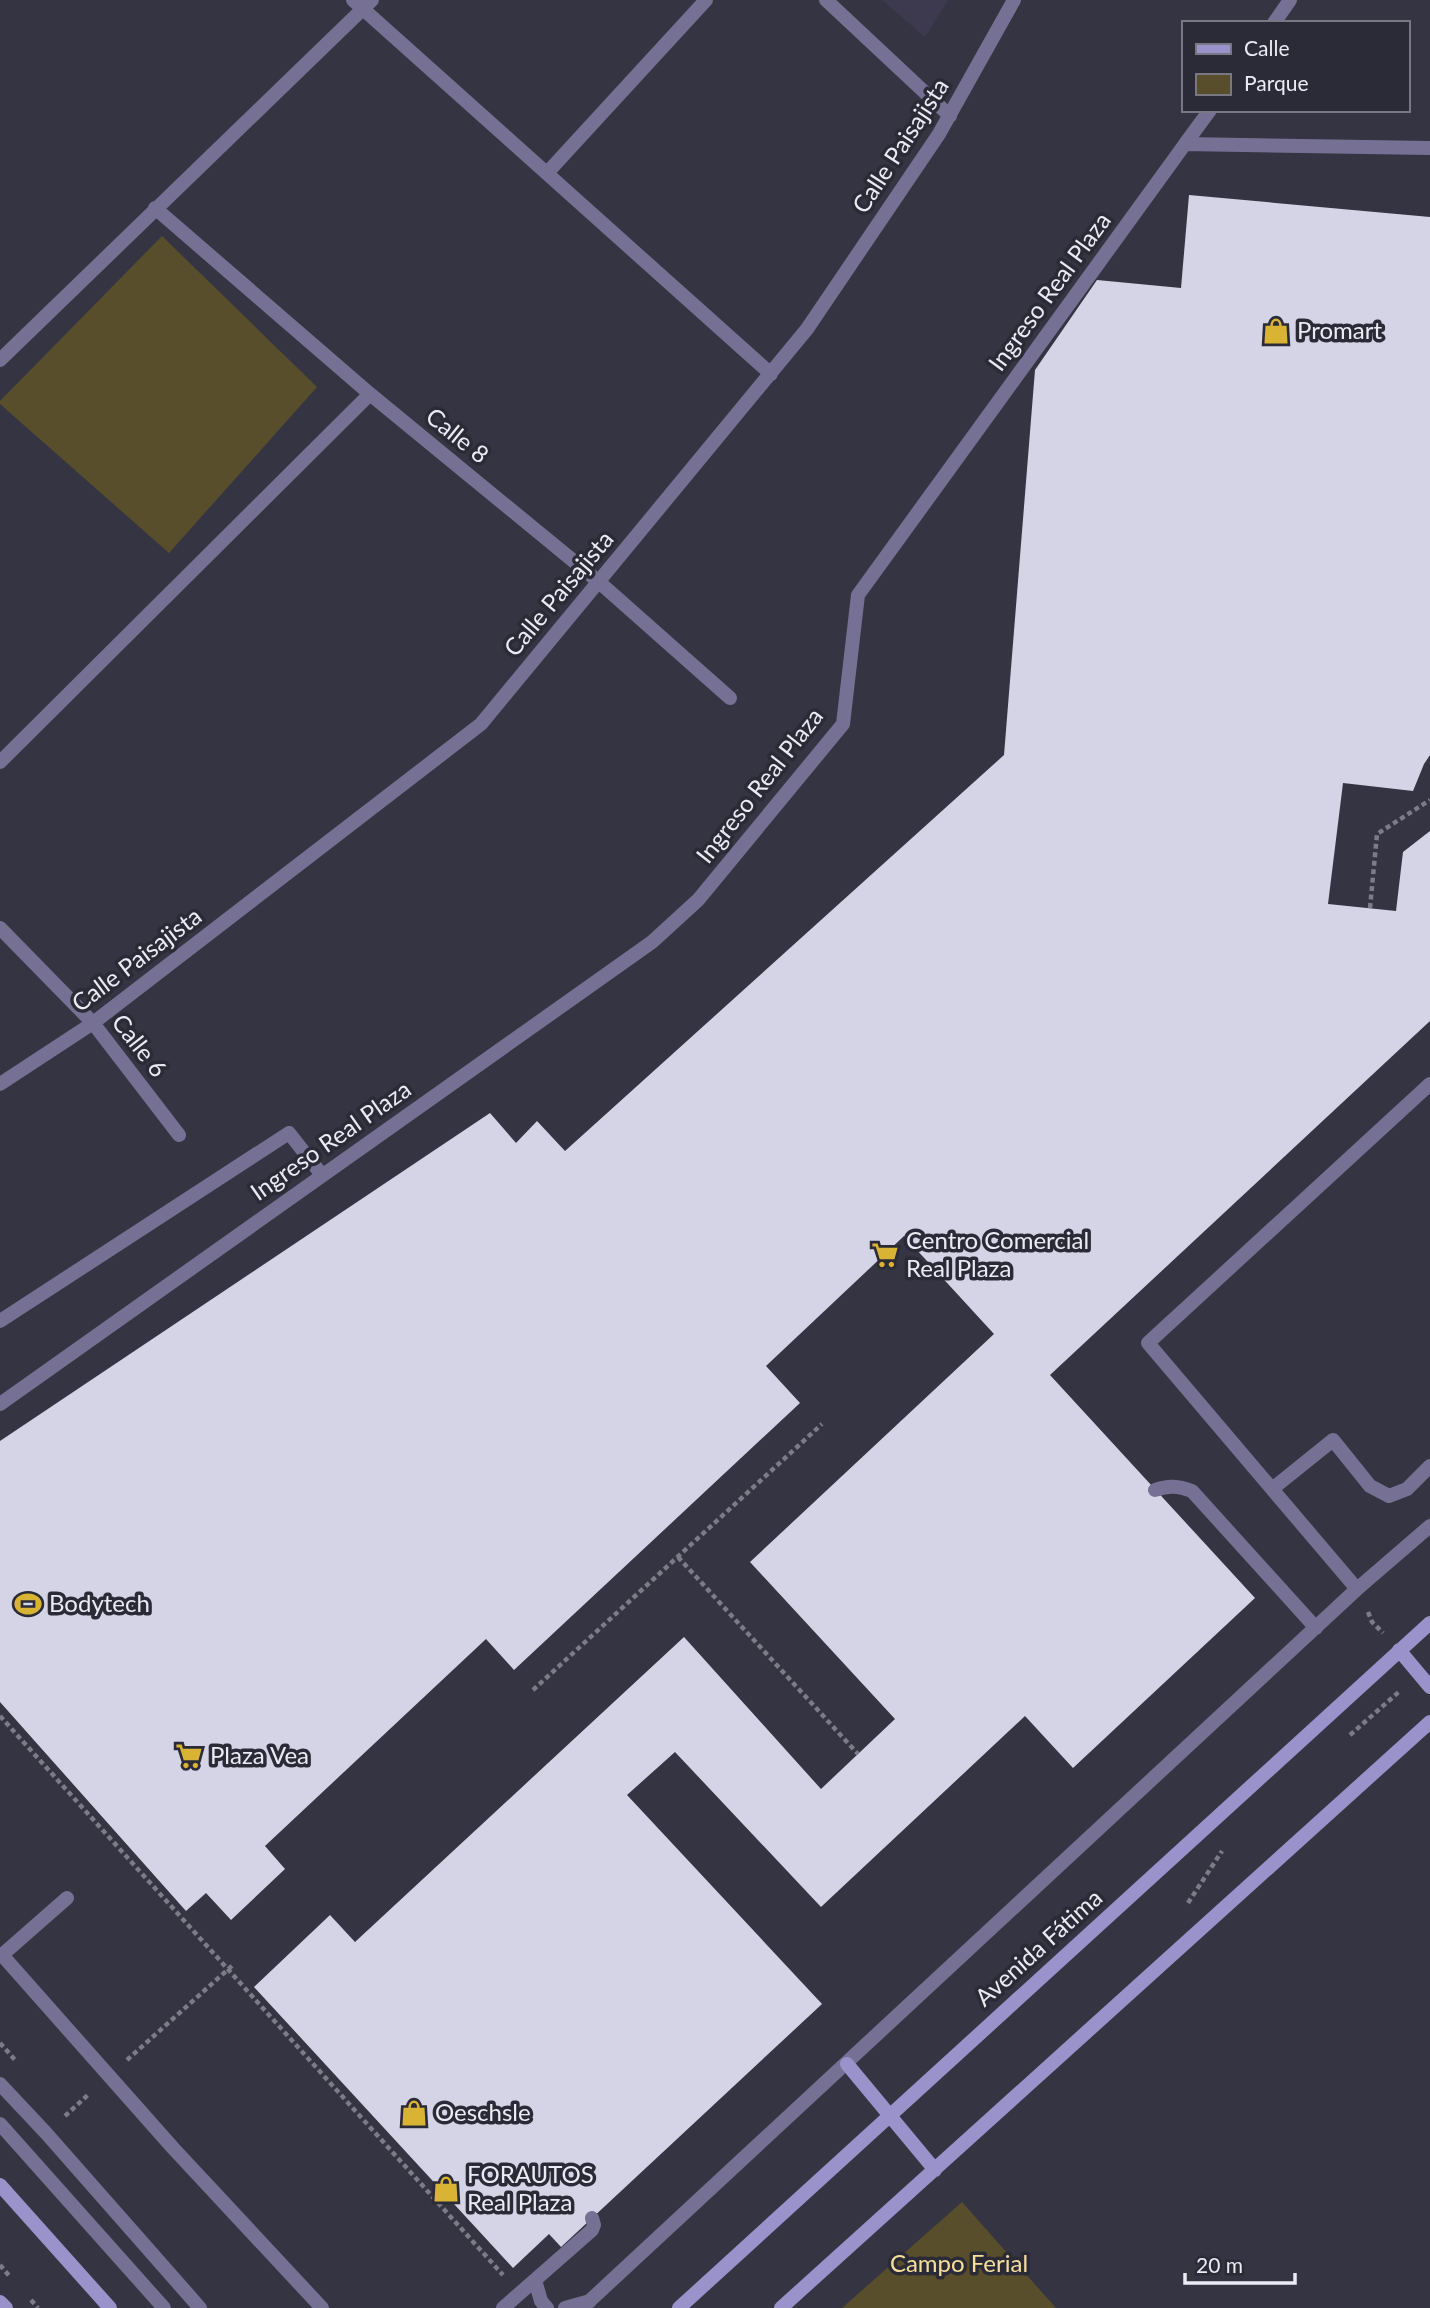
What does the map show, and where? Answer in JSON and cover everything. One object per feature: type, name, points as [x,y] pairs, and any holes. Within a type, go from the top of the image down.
[{"type":"main road","name":"Avenida Fátima","points":[[679,2308],[1430,1623]]},
{"type":"main road","points":[[1399,1650],[1430,1687]]},
{"type":"main road","points":[[782,2308],[1430,1722]]},
{"type":"main road","points":[[846,2064],[935,2170]]},
{"type":"main road","points":[[0,2185],[110,2308]]},
{"type":"main road","points":[[0,2302],[6,2308]]},
{"type":"street","points":[[547,173],[706,0]]},
{"type":"street","points":[[826,0],[950,116]]},
{"type":"street","name":"Calle Paisajista","points":[[0,1084],[93,1023],[481,724],[807,329],[950,116],[1014,0]]},
{"type":"street","points":[[1275,21],[1290,0]]},
{"type":"street","points":[[0,360],[363,3],[771,374]]},
{"type":"street","name":"Ingreso Real Plaza","points":[[0,1404],[652,942],[698,900],[842,724],[858,595],[1209,112]]},
{"type":"street","points":[[1185,144],[1430,148]]},
{"type":"street","name":"Calle 8","points":[[155,208],[370,394],[599,582],[730,698]]},
{"type":"street","points":[[0,762],[370,394]]},
{"type":"street","name":"Calle 6","points":[[0,928],[93,1023],[179,1135]]},
{"type":"street","points":[[1357,1589],[1148,1343],[1430,1084]]},
{"type":"street","points":[[0,1321],[289,1133],[322,1175]]},
{"type":"street","points":[[1272,1489],[1333,1440],[1370,1486],[1389,1496],[1407,1489],[1430,1466]]},
{"type":"street","points":[[1155,1490],[1165,1486],[1177,1486],[1192,1491],[1316,1628]]},
{"type":"street","points":[[565,2308],[587,2304],[1357,1589],[1430,1526]]},
{"type":"street","points":[[67,1898],[2,1955],[173,2148],[322,2308]]},
{"type":"street","points":[[0,2084],[200,2308]]},
{"type":"street","points":[[0,2124],[164,2308]]},
{"type":"street","points":[[503,2308],[592,2230],[592,2218]]},
{"type":"street","points":[[536,2280],[541,2301],[547,2308]]},
{"type":"path","points":[[1370,908],[1377,834],[1430,800]]},
{"type":"path","points":[[533,1690],[822,1424]]},
{"type":"path","points":[[678,1557],[858,1754]]},
{"type":"path","points":[[1357,1589],[1372,1622],[1399,1650]]},
{"type":"path","points":[[1348,1737],[1419,1674]]},
{"type":"path","points":[[0,1716],[504,2276]]},
{"type":"path","points":[[1184,1908],[1226,1844]]},
{"type":"path","points":[[46,2133],[234,1964]]},
{"type":"shaded area","points":[[882,0],[948,0],[925,37]]},
{"type":"green space","points":[[162,236],[317,387],[169,553],[0,404]]},
{"type":"green space","name":"Campo Ferial","points":[[962,2202],[1056,2308],[842,2308]]},
{"type":"building","points":[[1189,195],[1430,217],[1430,755],[1413,791],[1343,783],[1328,904],[1396,911],[1403,852],[1430,831],[1430,1021],[1050,1375],[1255,1598],[1073,1768],[1025,1716],[821,1907],[675,1752],[627,1795],[822,2004],[561,2247],[549,2234],[513,2268],[254,1987],[330,1915],[355,1942],[684,1637],[821,1789],[895,1719],[750,1562],[994,1334],[904,1236],[766,1366],[800,1403],[514,1670],[486,1639],[265,1846],[285,1869],[231,1920],[206,1893],[186,1911],[0,1702],[0,1441],[490,1113],[516,1143],[537,1121],[565,1151],[1004,755],[1035,370],[1097,280],[1181,288]]},
{"type":"place","name":"Promart","points":[[1276,331]]},
{"type":"place","name":"Centro Comercial Real Plaza","points":[[885,1255]]},
{"type":"place","name":"Bodytech","points":[[28,1604]]},
{"type":"place","name":"Plaza Vea","points":[[189,1756]]},
{"type":"place","name":"Oeschsle","points":[[414,2113]]},
{"type":"place","name":"FORAUTOS Real Plaza","points":[[446,2189]]}]
